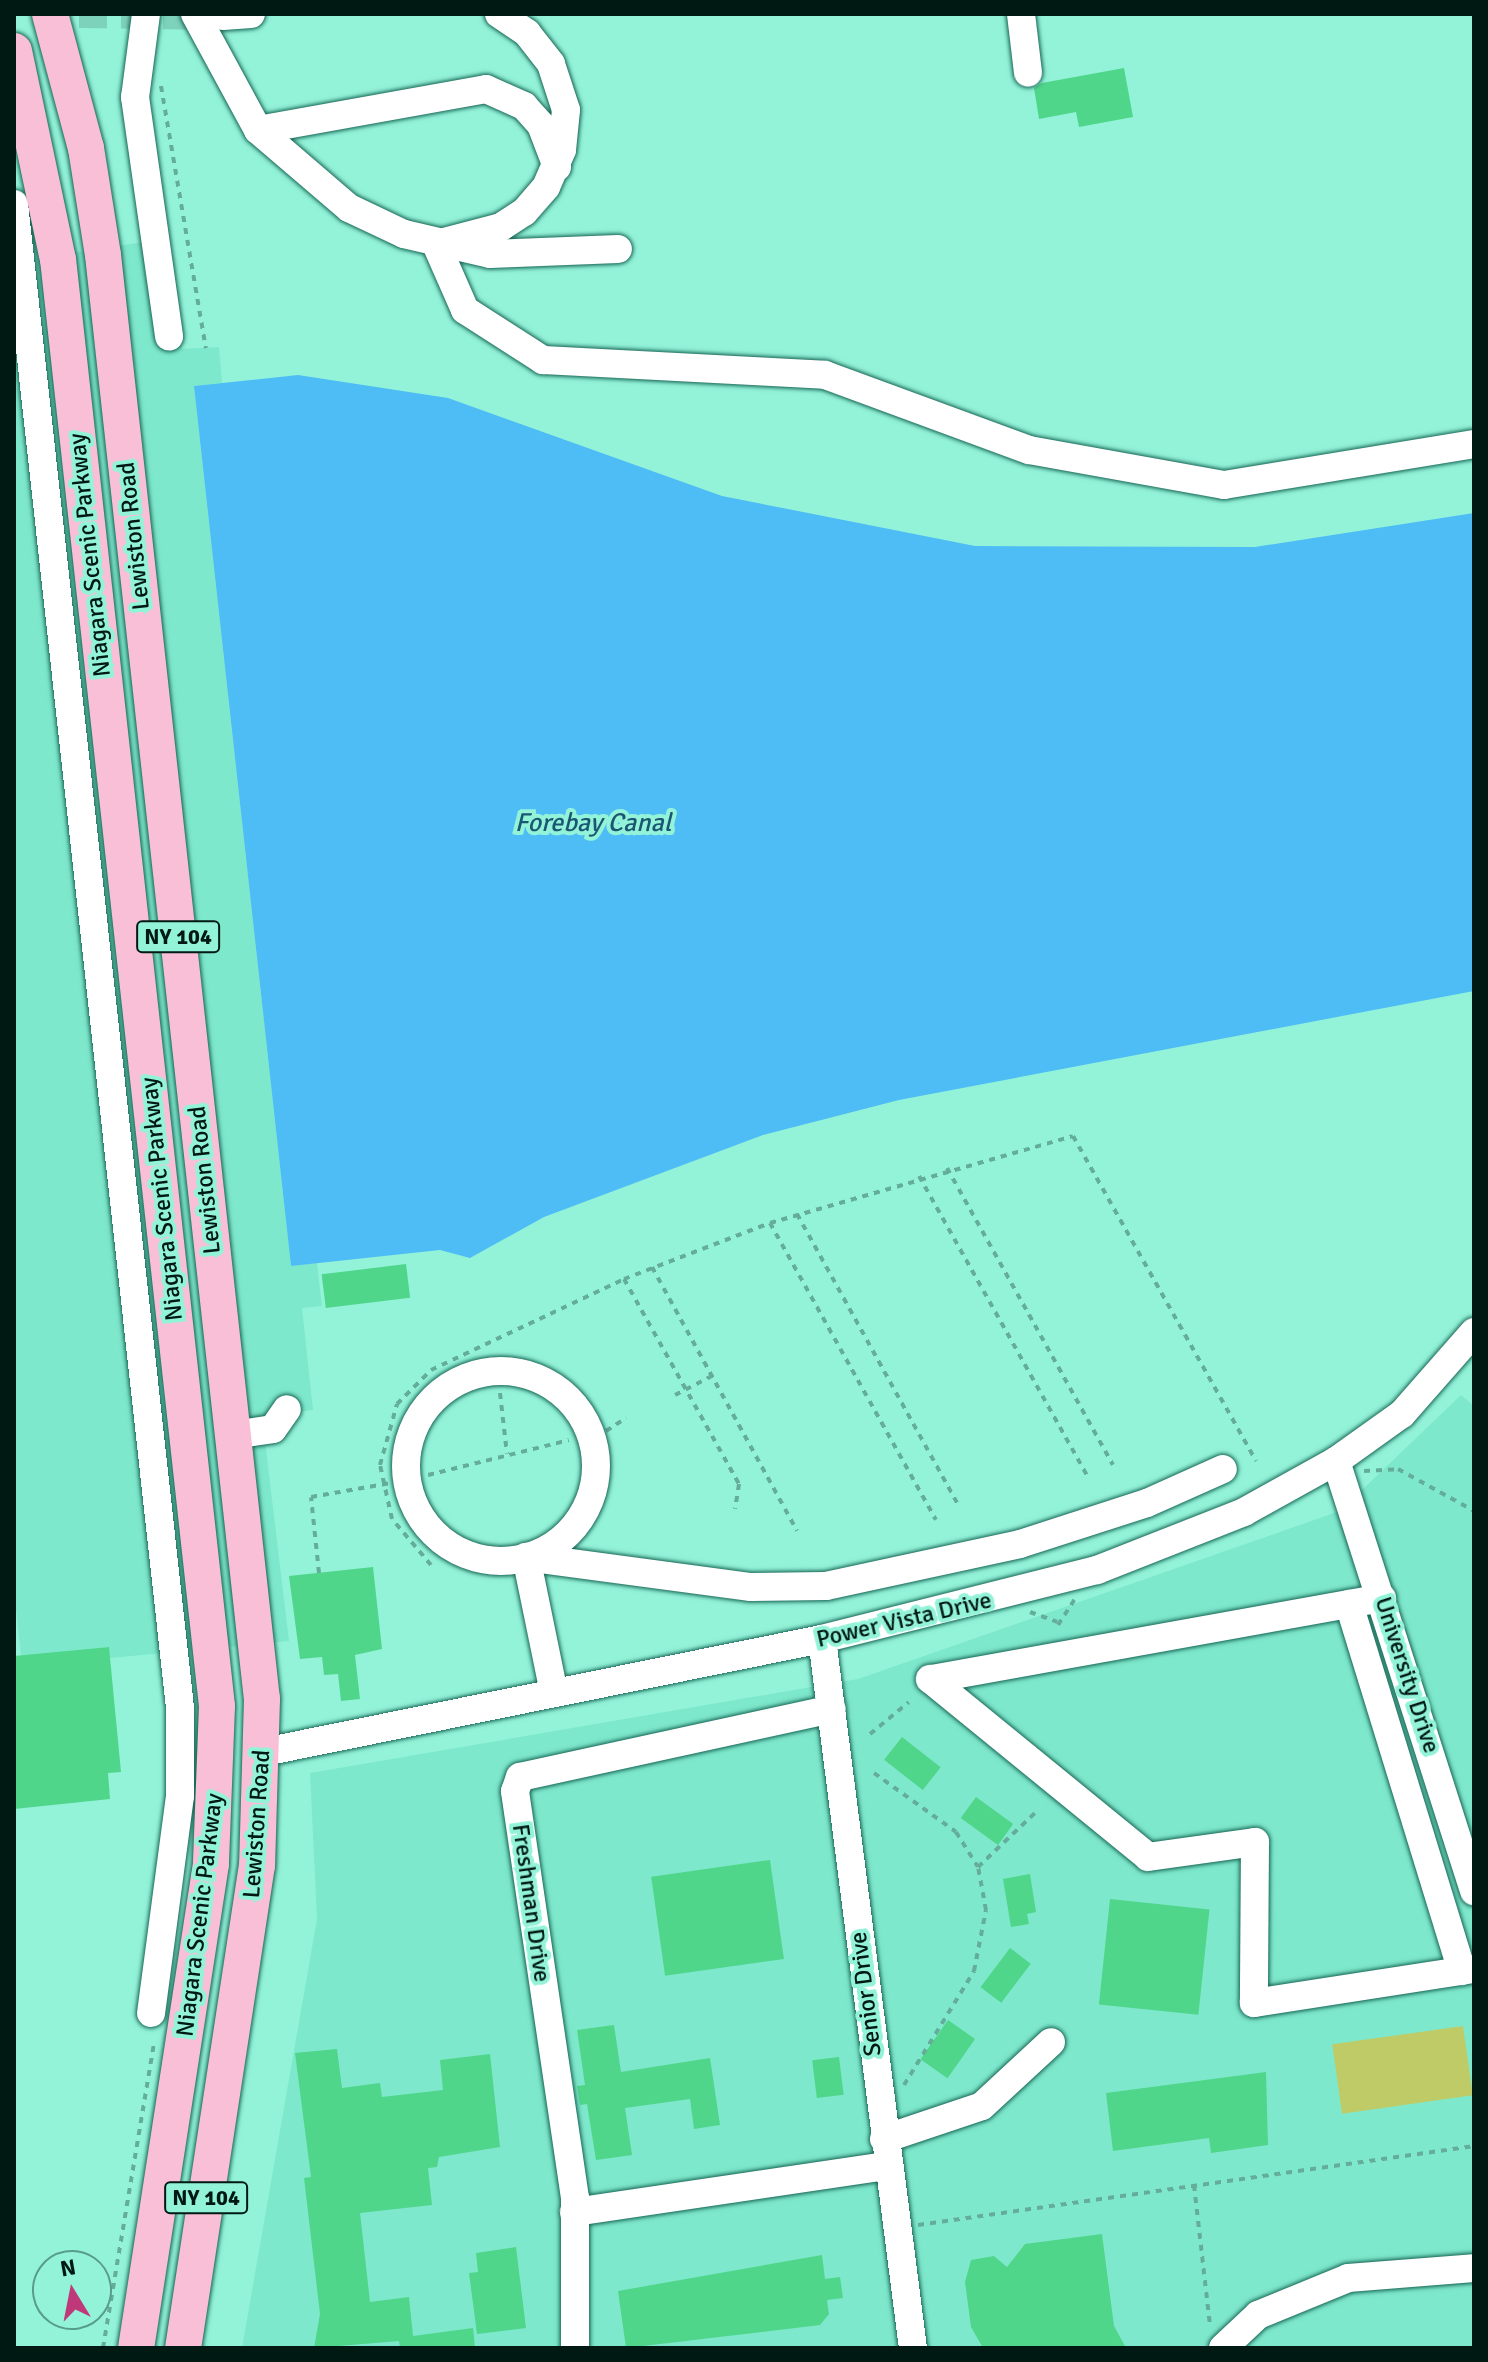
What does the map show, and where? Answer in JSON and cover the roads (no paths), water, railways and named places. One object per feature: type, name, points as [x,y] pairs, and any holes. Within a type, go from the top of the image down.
[{"type":"main road","name":"Lewiston Road","points":[[50,14],[86,148],[101,243],[233,1435],[264,1752],[253,1901],[183,2348]]},
{"type":"main road","name":"Niagara Scenic Parkway","points":[[14,51],[58,259],[217,1706],[210,1875],[136,2348]]},
{"type":"street","points":[[146,14],[135,97],[169,337]]},
{"type":"street","points":[[251,14],[209,15],[258,130],[349,208],[436,244],[528,256],[618,249]]},
{"type":"street","points":[[436,244],[501,227],[524,212],[557,167],[566,130],[560,83],[541,48],[499,14]]},
{"type":"street","points":[[1021,14],[1028,73]]},
{"type":"street","points":[[258,130],[486,89],[524,106],[541,125],[557,167]]},
{"type":"street","points":[[14,204],[180,1708],[180,1796],[151,2013]]},
{"type":"street","points":[[436,244],[465,310],[543,360],[825,375],[1029,450],[1224,485],[1474,444]]},
{"type":"street","name":"Power Vista Drive","points":[[264,1752],[822,1639],[986,1601],[1097,1570],[1219,1523],[1347,1467],[1469,1349]]},
{"type":"street","points":[[526,1557],[571,1531],[588,1507],[595,1447],[565,1395],[511,1371],[481,1373],[434,1398],[417,1419],[406,1457],[410,1497],[441,1541],[465,1555],[526,1557],[792,1589],[973,1556],[1100,1520],[1211,1474],[1219,1523]]},
{"type":"street","points":[[233,1435],[273,1429],[287,1409]]},
{"type":"street","name":"University Drive","points":[[1347,1467],[1382,1598],[1474,1891]]},
{"type":"street","points":[[973,1556],[986,1601]]},
{"type":"street","points":[[526,1557],[554,1693]]},
{"type":"street","points":[[1349,1604],[1468,1970],[1254,2003],[1255,1842],[1148,1857],[930,1679],[1382,1598]]},
{"type":"street","name":"Senior Drive","points":[[822,1639],[913,2348]]},
{"type":"street","points":[[1383,1709],[1416,1703]]},
{"type":"street","name":"Freshman Drive","points":[[575,2348],[574,2212],[515,1791],[520,1777],[832,1709]]},
{"type":"street","points":[[1416,1814],[1449,1808]]},
{"type":"street","points":[[574,2212],[886,2153],[982,2106],[1051,2042]]},
{"type":"street","points":[[1217,2341],[1258,2315],[1348,2278],[1474,2268]]},
{"type":"water","name":"Forebay Canal","points":[[298,375],[448,398],[722,496],[975,546],[1255,547],[1474,513],[1474,991],[899,1100],[763,1135],[544,1217],[470,1258],[440,1250],[291,1266],[194,386]]},
{"type":"tunnel","points":[[79,14],[218,16]]}]
